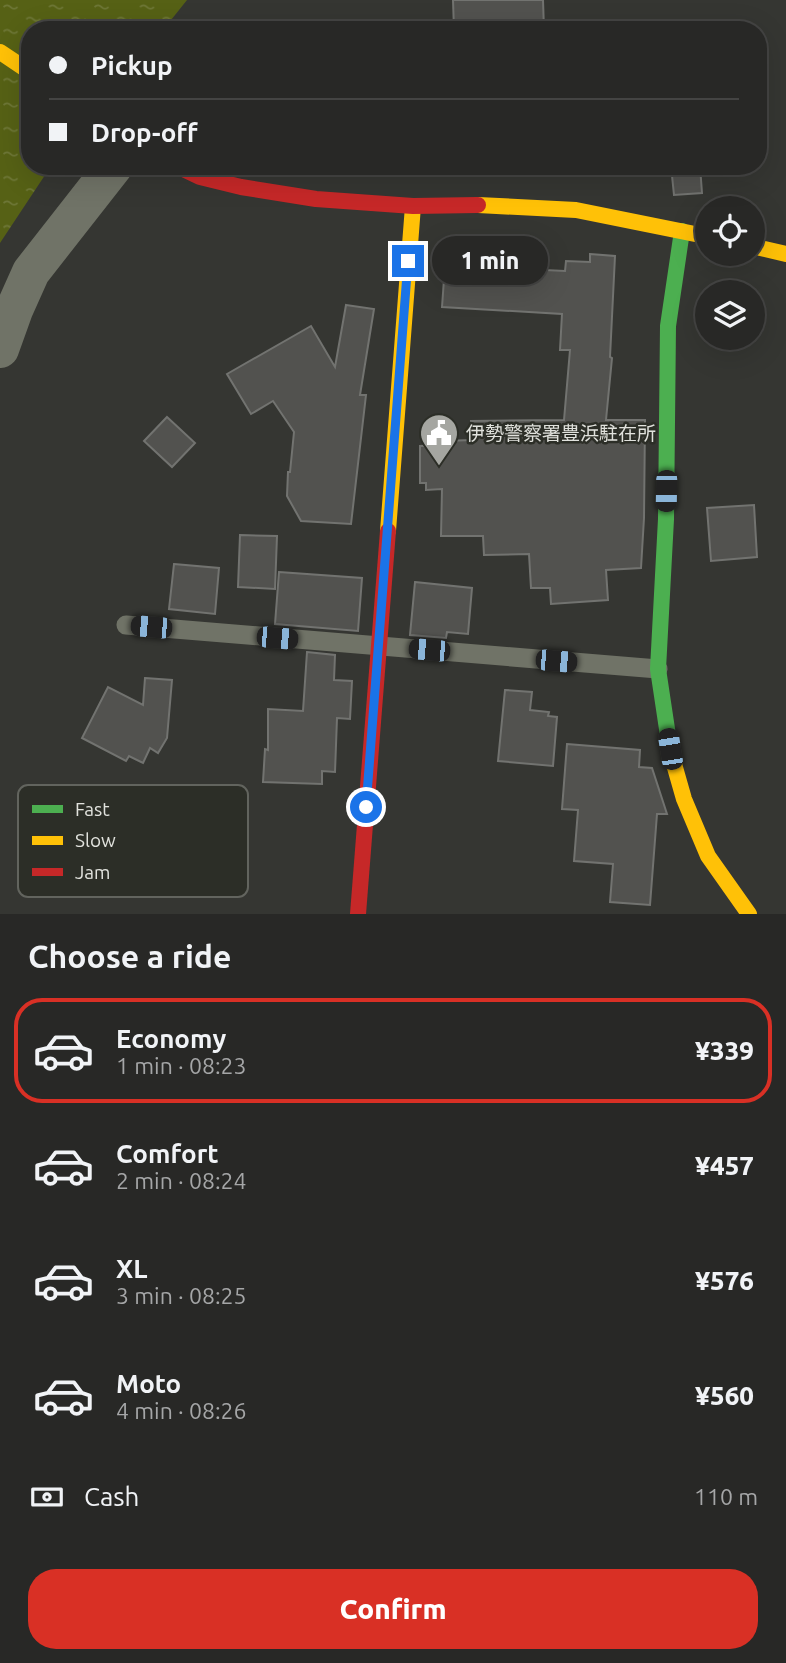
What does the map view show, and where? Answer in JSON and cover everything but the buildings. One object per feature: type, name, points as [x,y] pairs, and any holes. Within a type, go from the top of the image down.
[{"type":"street","points":[[0,52],[21,66]]},
{"type":"street","points":[[0,349],[31,272],[107,175]]},
{"type":"street","points":[[196,175],[241,187],[316,199],[412,206],[479,205],[576,210],[695,234]]},
{"type":"street","points":[[358,914],[412,206]]},
{"type":"street","points":[[682,231],[668,326],[666,519],[658,669],[670,749],[684,799],[708,856],[749,914]]},
{"type":"street","points":[[765,249],[786,254]]},
{"type":"lane","points":[[126,625],[658,669]]},
{"type":"water","points":[[0,0],[187,0],[170,21],[21,21],[21,175],[45,175],[0,243]]},
{"type":"traffic: fast","points":[[674,764],[658,669],[666,519],[668,326],[682,231]]},
{"type":"traffic: slow","points":[[0,52],[21,66]]},
{"type":"traffic: slow","points":[[478,205],[576,210],[695,234]]},
{"type":"traffic: slow","points":[[388,531],[413,206]]},
{"type":"traffic: slow","points":[[765,249],[786,254]]},
{"type":"traffic: slow","points":[[674,764],[684,799],[708,856],[749,914]]},
{"type":"traffic: jam","points":[[196,175],[241,187],[316,199],[413,206],[478,205]]},
{"type":"traffic: jam","points":[[358,914],[388,531]]},
{"type":"place","name":"伊勢警察署豊浜駐在所","points":[[439,467]]},
{"type":"route","points":[[366,807],[408,261]]}]
